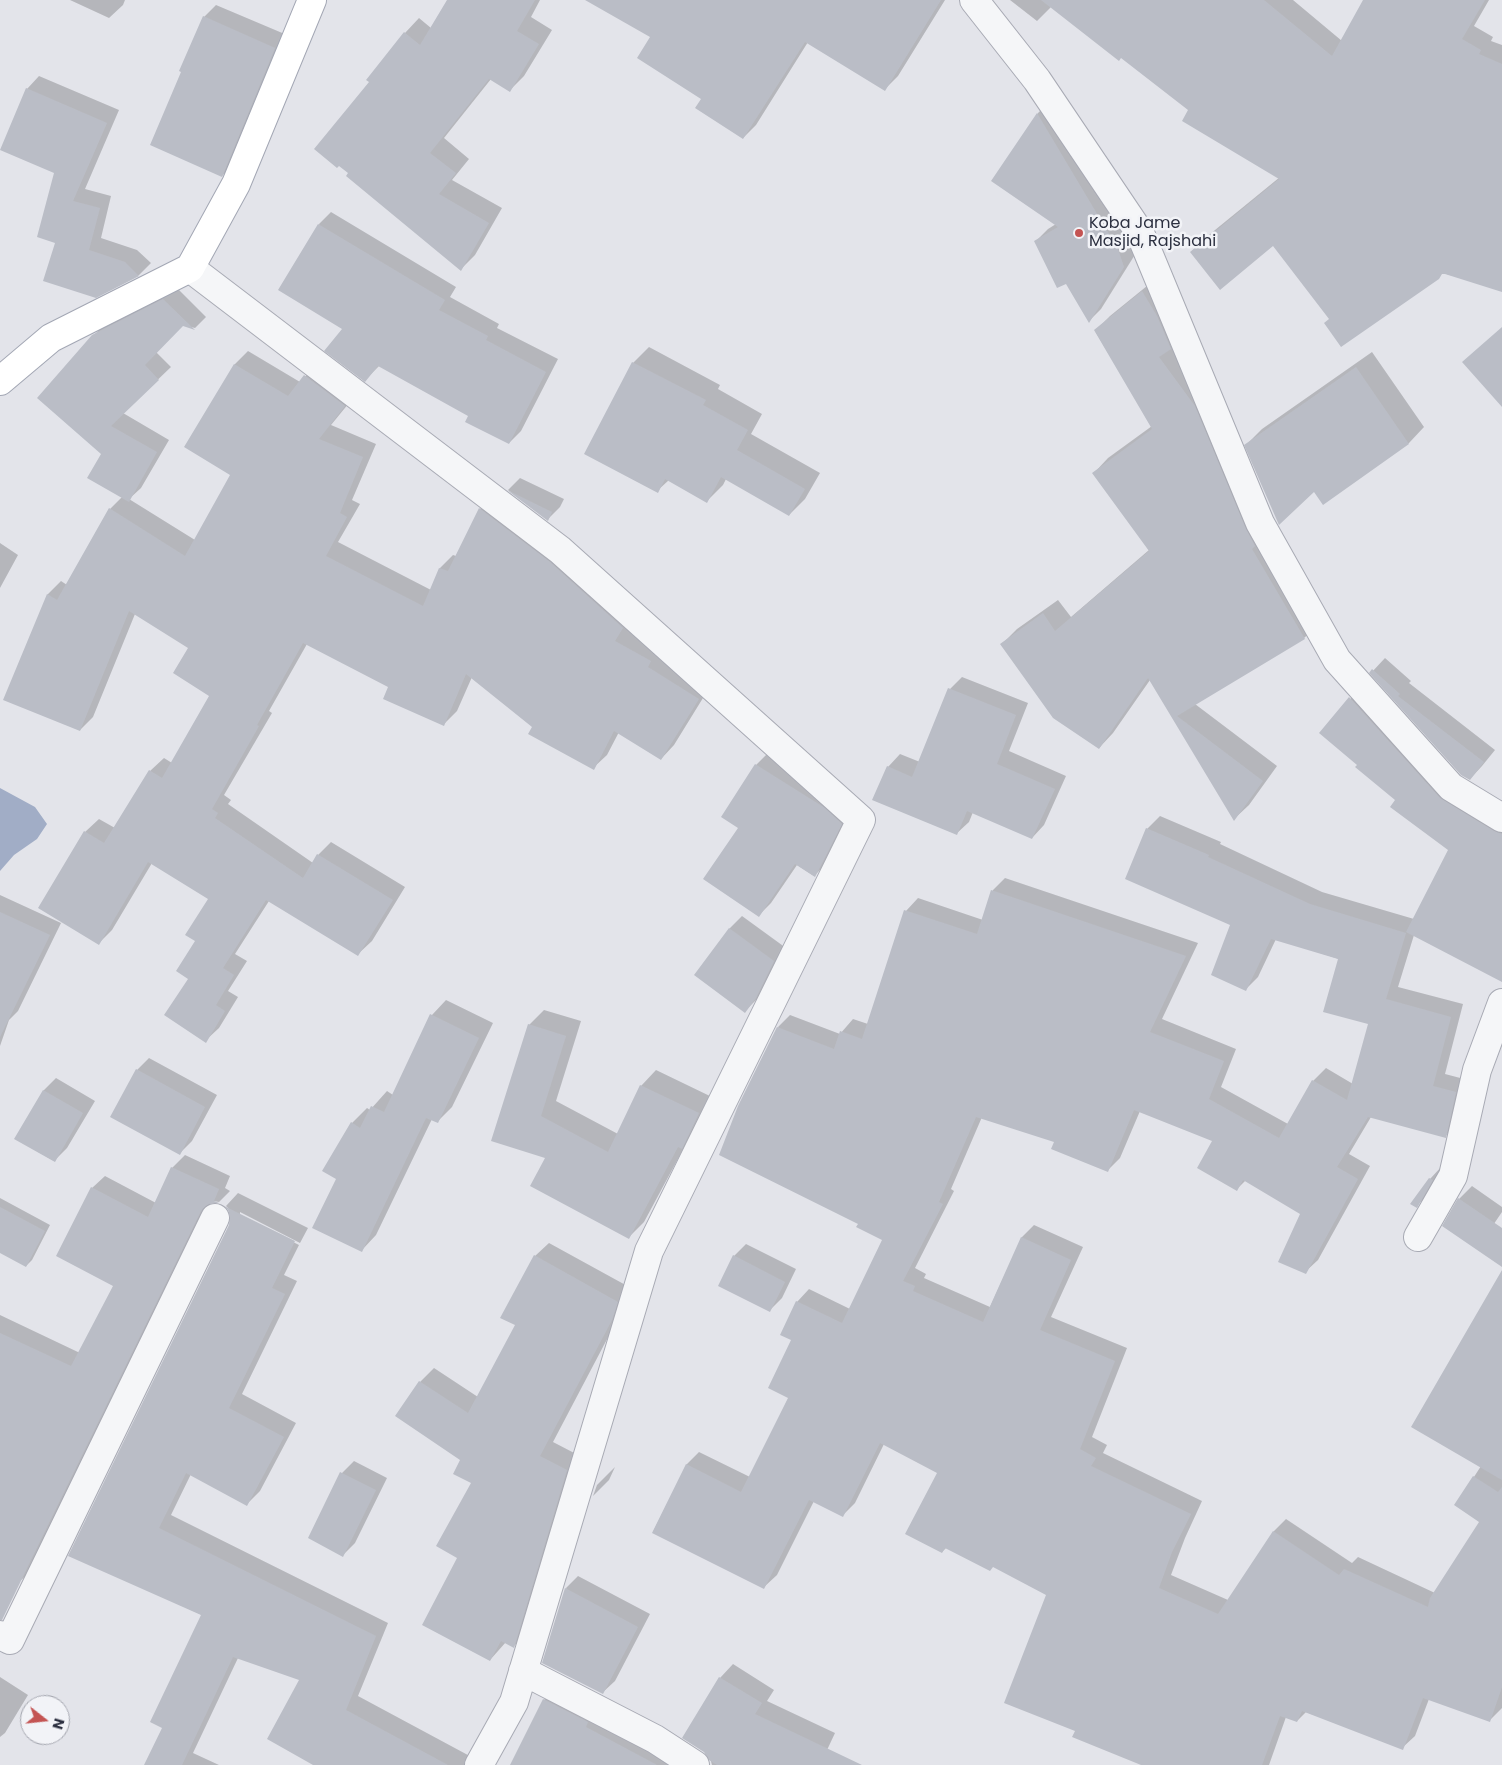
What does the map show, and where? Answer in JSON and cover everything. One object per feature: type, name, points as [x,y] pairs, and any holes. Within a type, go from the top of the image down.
[{"type":"main road","points":[[0,381],[51,338],[190,268],[236,184],[312,0]]},
{"type":"street","points":[[978,1],[1037,80],[1140,233],[1260,523],[1337,660],[1451,788],[1502,818]]},
{"type":"street","points":[[190,268],[560,550],[861,820],[649,1251],[514,1702],[479,1765]]},
{"type":"street","points":[[1418,1237],[1453,1176],[1477,1070],[1502,1003]]},
{"type":"street","points":[[0,1635],[10,1640],[215,1218]]},
{"type":"street","points":[[523,1671],[655,1739],[695,1765]]},
{"type":"water","points":[[0,788],[35,807],[47,824],[37,839],[14,855],[0,871]]},
{"type":"building","points":[[447,0],[535,0],[517,31],[539,44],[510,92],[489,79],[430,153],[456,173],[439,194],[489,223],[461,271],[346,176],[348,173],[339,166],[337,168],[314,149],[369,82],[366,80],[404,32],[420,45]]},
{"type":"building","points":[[585,0],[941,0],[885,91],[805,42],[743,139],[695,108],[701,99],[637,58],[650,37]]},
{"type":"building","points":[[1041,0],[1264,0],[1332,56],[1363,0],[1485,0],[1462,39],[1481,50],[1479,54],[1502,64],[1502,292],[1442,274],[1439,279],[1341,347],[1324,323],[1329,319],[1273,246],[1220,290],[1190,252],[1279,179],[1182,121],[1188,110],[1121,58],[1119,61]]},
{"type":"building","points":[[203,16],[275,48],[222,177],[150,145]]},
{"type":"building","points":[[26,88],[107,123],[73,201],[100,208],[89,250],[125,262],[139,276],[96,298],[43,281],[55,243],[37,237],[54,173],[0,150]]},
{"type":"building","points":[[1037,113],[1118,249],[1124,267],[1089,323],[1066,284],[1057,288],[1034,241],[1058,227],[991,181]]},
{"type":"building","points":[[318,224],[445,300],[439,310],[488,336],[486,340],[546,372],[509,444],[465,422],[468,416],[378,366],[365,382],[324,351],[342,329],[278,290]]},
{"type":"building","points":[[1142,291],[1157,316],[1171,349],[1159,357],[1195,406],[1246,529],[1255,546],[1252,549],[1305,639],[1177,716],[1263,781],[1234,821],[1148,678],[1099,749],[1053,718],[1000,644],[1043,613],[1055,631],[1149,551],[1092,473],[1152,429],[1094,330]]},
{"type":"building","points":[[163,299],[195,330],[183,326],[145,365],[159,380],[111,426],[157,452],[129,502],[87,478],[101,454],[37,398],[92,335]]},
{"type":"building","points":[[1502,327],[1502,407],[1462,362]]},
{"type":"building","points":[[632,362],[706,400],[703,405],[748,430],[737,450],[805,489],[789,516],[721,477],[707,503],[665,479],[658,493],[584,454]]},
{"type":"building","points":[[234,364],[288,396],[304,375],[345,406],[319,439],[363,457],[340,513],[347,517],[326,556],[423,606],[439,568],[448,571],[479,508],[550,562],[623,628],[615,641],[651,661],[648,667],[699,699],[661,760],[614,731],[594,770],[528,734],[532,727],[466,674],[444,726],[383,699],[388,687],[303,643],[212,809],[218,813],[215,818],[303,878],[317,854],[393,900],[358,956],[266,900],[223,968],[234,975],[216,1005],[225,1011],[206,1043],[164,1015],[188,979],[176,971],[195,941],[185,935],[208,899],[148,862],[99,945],[38,908],[84,831],[104,843],[149,770],[162,778],[209,696],[173,673],[188,648],[129,611],[80,731],[3,700],[47,594],[57,600],[109,508],[185,556],[230,475],[184,447]]},
{"type":"building","points":[[1356,367],[1409,444],[1323,505],[1314,492],[1279,525],[1244,445]]},
{"type":"building","points":[[507,490],[552,512],[548,521]]},
{"type":"building","points":[[1372,669],[1400,694],[1398,696],[1484,762],[1470,780],[1461,775],[1369,673]]},
{"type":"building","points":[[948,688],[1016,715],[997,764],[1055,789],[1032,839],[967,811],[957,835],[872,800],[887,766],[912,777]]},
{"type":"building","points":[[1349,697],[1440,798],[1502,834],[1502,982],[1406,932],[1448,850],[1390,807],[1395,800],[1355,767],[1357,765],[1319,733]]},
{"type":"building","points":[[755,764],[825,808],[842,824],[815,877],[795,864],[759,917],[703,879],[738,828],[721,817]]},
{"type":"building","points":[[1146,828],[1209,855],[1208,857],[1310,904],[1406,933],[1386,999],[1451,1017],[1433,1086],[1456,1092],[1446,1138],[1368,1117],[1337,1167],[1358,1179],[1306,1274],[1278,1262],[1300,1214],[1243,1180],[1237,1191],[1197,1168],[1212,1141],[1134,1110],[1108,1172],[1051,1149],[1054,1142],[976,1117],[939,1202],[943,1204],[903,1281],[915,1286],[913,1291],[983,1322],[1021,1237],[1071,1260],[1040,1330],[1115,1361],[1080,1449],[1096,1458],[1091,1466],[1191,1514],[1172,1552],[1159,1588],[1218,1614],[1273,1531],[1339,1575],[1344,1569],[1428,1607],[1430,1598],[1479,1522],[1454,1505],[1473,1476],[1498,1492],[1502,1487],[1502,1687],[1490,1722],[1423,1698],[1403,1750],[1302,1711],[1297,1722],[1280,1716],[1262,1765],[1141,1765],[1072,1737],[1075,1731],[1004,1703],[1046,1595],[993,1567],[990,1571],[945,1548],[942,1553],[905,1534],[937,1473],[880,1443],[843,1517],[809,1500],[764,1589],[652,1533],[686,1464],[741,1492],[788,1398],[768,1388],[791,1340],[780,1335],[796,1301],[842,1323],[882,1240],[856,1227],[858,1224],[719,1155],[738,1106],[777,1027],[834,1049],[840,1031],[862,1039],[904,910],[977,934],[991,890],[1186,956],[1150,1032],[1224,1061],[1209,1099],[1279,1138],[1312,1080],[1347,1100],[1368,1024],[1323,1012],[1338,959],[1271,939],[1246,991],[1211,975],[1230,925],[1125,879]]},
{"type":"building","points":[[0,912],[50,935],[0,1037]]},
{"type":"building","points":[[729,928],[774,961],[756,998],[745,1013],[694,975]]},
{"type":"building","points":[[430,1014],[479,1038],[438,1123],[426,1118],[362,1252],[312,1228],[336,1179],[322,1171],[351,1122],[360,1128],[371,1106],[384,1112]]},
{"type":"building","points":[[528,1024],[566,1036],[541,1116],[608,1152],[640,1085],[699,1113],[682,1149],[678,1147],[629,1239],[530,1186],[545,1158],[491,1141]]},
{"type":"building","points":[[136,1069],[205,1107],[180,1155],[110,1117]]},
{"type":"building","points":[[43,1090],[83,1113],[55,1162],[14,1139]]},
{"type":"building","points":[[171,1167],[219,1189],[214,1201],[219,1203],[207,1205],[201,1211],[2,1620],[0,1620],[0,1333],[71,1366],[113,1286],[56,1256],[91,1187],[148,1217]]},
{"type":"building","points":[[1429,1178],[1433,1180],[1417,1208],[1410,1204]]},
{"type":"building","points":[[1458,1198],[1502,1228],[1502,1267],[1442,1226]]},
{"type":"building","points":[[224,1206],[295,1241],[272,1288],[285,1294],[229,1408],[284,1437],[247,1506],[186,1473],[159,1528],[376,1636],[346,1710],[448,1765],[313,1765],[267,1739],[299,1680],[233,1657],[182,1765],[144,1765],[162,1728],[150,1722],[201,1615],[68,1556],[229,1225],[230,1216]]},
{"type":"building","points":[[0,1207],[45,1231],[26,1267],[0,1253]]},
{"type":"building","points":[[534,1255],[618,1302],[612,1320],[540,1456],[567,1470],[514,1648],[501,1641],[490,1661],[422,1625],[457,1558],[436,1546],[471,1483],[453,1474],[460,1460],[395,1416],[419,1381],[468,1413],[515,1325],[500,1318]]},
{"type":"building","points":[[733,1255],[785,1282],[770,1312],[718,1286]]},
{"type":"building","points":[[1502,1270],[1502,1480],[1411,1427]]},
{"type":"building","points":[[340,1472],[376,1490],[343,1557],[308,1538]]},
{"type":"building","points":[[565,1588],[638,1627],[603,1694],[542,1663]]},
{"type":"building","points":[[719,1677],[762,1703],[755,1714],[862,1765],[717,1765],[709,1760],[704,1752],[682,1738]]},
{"type":"building","points":[[543,1699],[588,1722],[586,1727],[657,1765],[510,1765]]},
{"type":"place","name":"Koba Jame Masjid, Rajshahi","points":[[1079,233]]}]
